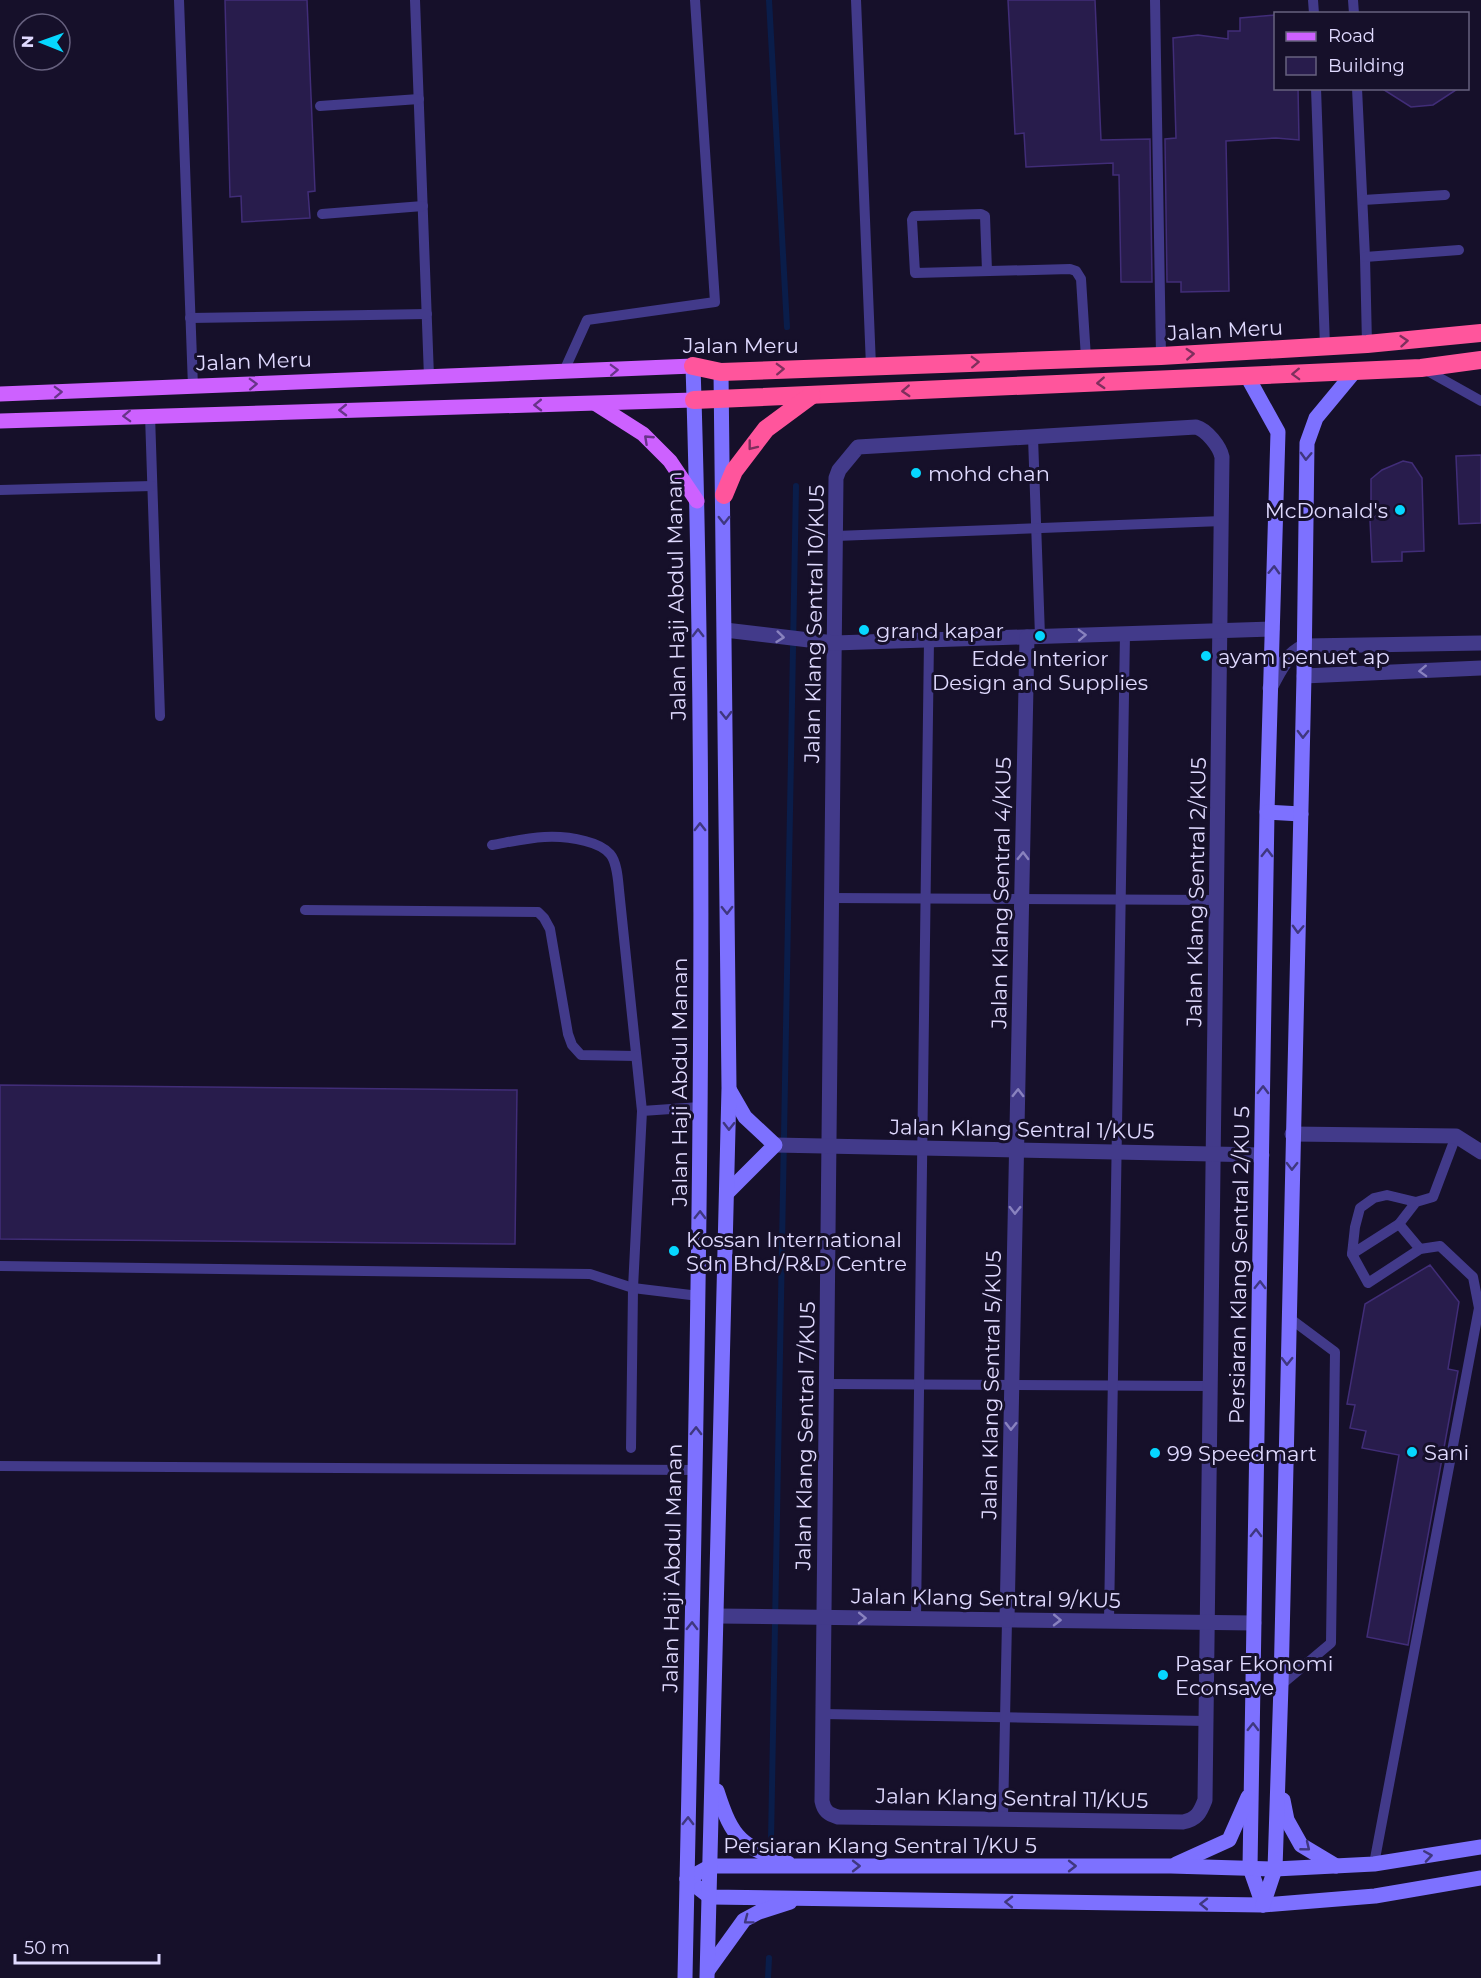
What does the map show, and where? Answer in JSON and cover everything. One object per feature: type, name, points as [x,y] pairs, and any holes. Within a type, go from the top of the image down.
[{"type":"highway","name":"Jalan Meru","points":[[693,366],[721,372],[1161,356],[1367,344],[1479,332]]},
{"type":"highway","points":[[694,400],[1354,372],[1421,368],[1481,360]]},
{"type":"highway","points":[[724,495],[734,471],[766,429],[812,395]]},
{"type":"main road","name":"Jalan Meru","points":[[0,394],[693,366]]},
{"type":"main road","points":[[0,421],[694,400]]},
{"type":"main road","points":[[597,404],[643,434],[670,461],[697,501]]},
{"type":"street","name":"Jalan Haji Abdul Manan","points":[[685,1978],[699,1296],[700,1107],[697,501],[693,366]]},
{"type":"street","points":[[707,1975],[729,1088],[721,372]]},
{"type":"street","points":[[1263,1905],[1275,1869],[1281,1685],[1305,646],[1307,443],[1316,418],[1354,372]]},
{"type":"street","name":"Persiaran Klang Sentral 2/KU 5","points":[[1247,376],[1278,432],[1267,812],[1250,1868],[1263,1905]]},
{"type":"street","name":"Jalan Klang Sentral 10/KU5","points":[[829,1147],[836,478],[839,470],[858,447],[1201,428],[1221,450],[1222,457],[1221,630]]},
{"type":"street","points":[[725,630],[834,643],[1272,629]]},
{"type":"street","name":"Jalan Klang Sentral 2/KU5","points":[[1211,1386],[1221,630]]},
{"type":"street","name":"Jalan Klang Sentral 4/KU5","points":[[1017,1151],[1022,899],[1033,636]]},
{"type":"street","points":[[1270,688],[1286,660],[1305,646],[1481,643]]},
{"type":"street","points":[[1304,676],[1481,668]]},
{"type":"street","points":[[1267,812],[1301,814]]},
{"type":"street","points":[[728,1192],[775,1145],[745,1116],[729,1088]]},
{"type":"street","points":[[1292,1134],[1456,1136],[1481,1152]]},
{"type":"street","name":"Jalan Klang Sentral 1/KU5","points":[[775,1145],[1262,1155]]},
{"type":"street","name":"Jalan Klang Sentral 7/KU5","points":[[824,1617],[829,1147]]},
{"type":"street","name":"Jalan Klang Sentral 5/KU5","points":[[1007,1620],[1017,1151]]},
{"type":"street","name":"Jalan Klang Sentral 11/KU5","points":[[824,1617],[822,1801],[824,1809],[830,1814],[838,1817],[1183,1822],[1194,1819],[1205,1800],[1211,1386]]},
{"type":"street","name":"Jalan Klang Sentral 9/KU5","points":[[717,1616],[1254,1623]]},
{"type":"street","points":[[1278,1777],[1287,1820],[1301,1845],[1336,1866]]},
{"type":"street","points":[[713,1780],[724,1815],[738,1838],[756,1851],[798,1866]]},
{"type":"street","points":[[1171,1866],[1229,1840],[1252,1786]]},
{"type":"street","name":"Persiaran Klang Sentral 1/KU 5","points":[[687,1879],[711,1866],[1171,1866],[1275,1869],[1374,1864],[1481,1847]]},
{"type":"street","points":[[687,1879],[710,1897],[1263,1905],[1375,1896],[1481,1878]]},
{"type":"street","points":[[707,1975],[744,1920],[759,1912],[801,1899]]},
{"type":"lane","points":[[179,0],[193,387]]},
{"type":"lane","points":[[415,0],[429,376]]},
{"type":"lane","points":[[564,372],[587,320],[715,302],[695,0]]},
{"type":"lane","points":[[856,0],[871,366]]},
{"type":"lane","points":[[1155,0],[1161,356]]},
{"type":"lane","points":[[1316,90],[1325,347]]},
{"type":"lane","points":[[1357,90],[1367,344]]},
{"type":"lane","points":[[320,106],[419,99]]},
{"type":"lane","points":[[1363,200],[1446,195]]},
{"type":"lane","points":[[322,214],[423,206]]},
{"type":"lane","points":[[987,271],[985,216],[981,214],[914,216],[912,220],[915,273],[1070,269],[1076,271],[1081,279],[1086,358]]},
{"type":"lane","points":[[1365,257],[1459,250]]},
{"type":"lane","points":[[190,318],[427,314]]},
{"type":"lane","points":[[1421,368],[1481,400]]},
{"type":"lane","points":[[150,415],[160,716]]},
{"type":"lane","points":[[1033,437],[1036,528],[1033,636]]},
{"type":"lane","points":[[0,490],[152,486]]},
{"type":"lane","points":[[836,536],[1222,521]]},
{"type":"lane","points":[[1109,1621],[1125,633]]},
{"type":"lane","points":[[916,1618],[929,640]]},
{"type":"lane","points":[[492,845],[546,835],[569,837],[590,842],[611,854],[616,868],[642,1111],[633,1288],[631,1448]]},
{"type":"lane","points":[[832,898],[1217,900]]},
{"type":"lane","points":[[305,910],[538,912],[550,929],[572,1046],[581,1055],[636,1056]]},
{"type":"lane","points":[[642,1111],[700,1107]]},
{"type":"lane","points":[[1374,1864],[1479,1308],[1473,1277],[1440,1246],[1420,1249],[1368,1282],[1352,1254],[1355,1227],[1360,1208],[1374,1198],[1388,1195],[1416,1202],[1433,1197],[1456,1136]]},
{"type":"lane","points":[[1352,1254],[1399,1224],[1416,1202]]},
{"type":"lane","points":[[1399,1224],[1420,1249]]},
{"type":"lane","points":[[0,1266],[590,1274],[633,1288],[699,1296]]},
{"type":"lane","points":[[1281,1685],[1331,1643],[1335,1352],[1288,1317]]},
{"type":"lane","points":[[826,1384],[1211,1386]]},
{"type":"lane","points":[[0,1466],[695,1470]]},
{"type":"lane","points":[[1003,1819],[1007,1620]]},
{"type":"lane","points":[[823,1714],[1206,1721]]},
{"type":"building","points":[[225,0],[307,0],[315,191],[308,192],[310,218],[242,222],[241,196],[230,197]]},
{"type":"building","points":[[1008,0],[1095,0],[1101,140],[1150,139],[1152,282],[1121,282],[1119,175],[1113,175],[1113,163],[1026,167],[1024,133],[1015,134]]},
{"type":"building","points":[[1274,15],[1274,90],[1298,90],[1299,140],[1276,138],[1226,141],[1229,291],[1181,292],[1181,282],[1167,282],[1165,139],[1176,138],[1173,38],[1198,35],[1228,39],[1228,31],[1240,31],[1240,18]]},
{"type":"building","points":[[1384,90],[1456,90],[1433,105],[1411,107]]},
{"type":"building","points":[[1481,455],[1481,523],[1459,524],[1456,456]]},
{"type":"building","name":"McDonald's","points":[[1403,461],[1412,463],[1422,478],[1424,551],[1402,552],[1402,561],[1372,562],[1370,520],[1383,511],[1371,502],[1371,479],[1382,470]]},
{"type":"building","points":[[0,1085],[517,1090],[515,1244],[0,1239]]},
{"type":"building","name":"Sani","points":[[1430,1265],[1459,1302],[1448,1369],[1458,1371],[1408,1645],[1367,1637],[1399,1455],[1362,1448],[1366,1431],[1350,1428],[1355,1405],[1347,1404],[1365,1304]]},
{"type":"waterway","points":[[769,0],[787,327]]},
{"type":"waterway","points":[[771,1841],[796,486]]},
{"type":"waterway","points":[[768,1978],[769,1958]]},
{"type":"place","name":"mohd chan","points":[[916,473]]},
{"type":"place","name":"McDonald's","points":[[1400,510]]},
{"type":"place","name":"grand kapar","points":[[864,630]]},
{"type":"place","name":"Edde Interior Design and Supplies","points":[[1040,636]]},
{"type":"place","name":"ayam penuet ap","points":[[1206,656]]},
{"type":"place","name":"Kossan International Sdn Bhd/R&D Centre","points":[[674,1251]]},
{"type":"place","name":"Sani","points":[[1412,1452]]},
{"type":"place","name":"99 Speedmart","points":[[1155,1453]]},
{"type":"place","name":"Pasar Ekonomi Econsave","points":[[1163,1675]]}]
